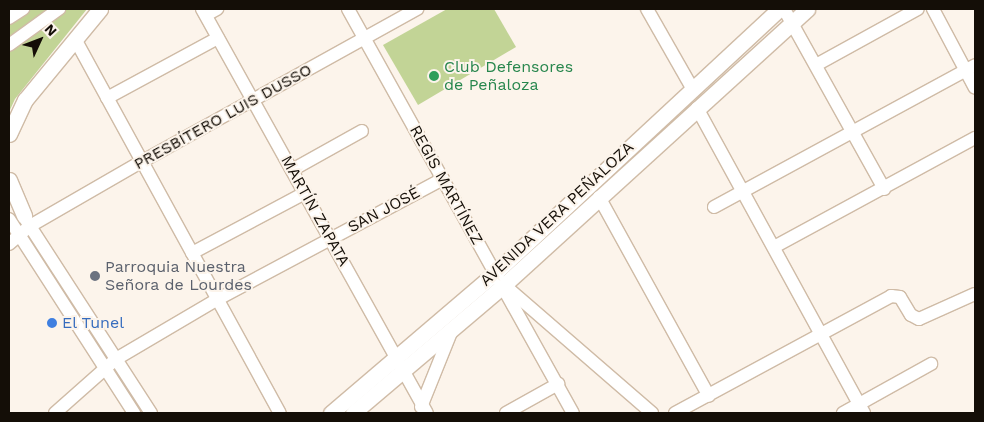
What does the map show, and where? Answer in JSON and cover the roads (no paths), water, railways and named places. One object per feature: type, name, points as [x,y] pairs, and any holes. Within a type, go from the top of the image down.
[{"type":"main road","points":[[9,134],[25,100],[100,9]]},
{"type":"main road","name":"AVENIDA VERA PEÑALOZA","points":[[331,413],[452,330],[500,279],[692,88],[779,9]]},
{"type":"main road","name":"AVENIDA VERA PEÑALOZA","points":[[400,364],[599,197],[697,108],[788,15],[807,9]]},
{"type":"main road","points":[[9,180],[21,220]]},
{"type":"main road","points":[[353,413],[400,364]]},
{"type":"street","points":[[9,18],[23,9]]},
{"type":"street","points":[[9,45],[60,9]]},
{"type":"street","name":"REGIS MARTÍNEZ","points":[[348,9],[573,413]]},
{"type":"street","name":"PRESBÍTERO LUIS DUSSO","points":[[9,244],[19,235],[21,220],[141,162],[417,9]]},
{"type":"street","points":[[647,9],[692,88]]},
{"type":"street","points":[[816,64],[918,9]]},
{"type":"street","points":[[933,9],[971,68],[975,88]]},
{"type":"street","name":"MARTÍN ZAPATA","points":[[208,11],[218,38],[400,364],[423,410]]},
{"type":"street","points":[[788,15],[855,133],[884,189]]},
{"type":"street","points":[[107,98],[218,38]]},
{"type":"street","points":[[75,39],[280,413]]},
{"type":"street","points":[[714,207],[855,133],[971,68]]},
{"type":"street","points":[[697,108],[862,409]]},
{"type":"street","points":[[292,170],[362,131]]},
{"type":"street","points":[[774,247],[975,138]]},
{"type":"street","name":"SAN JOSÉ","points":[[55,413],[116,359],[218,300],[443,179]]},
{"type":"street","points":[[9,192],[21,220],[151,413]]},
{"type":"street","points":[[192,253],[305,193]]},
{"type":"street","points":[[599,197],[709,396]]},
{"type":"street","points":[[21,220],[19,235],[134,413]]},
{"type":"street","points":[[500,279],[652,413]]},
{"type":"street","points":[[675,413],[709,396],[821,332],[891,296],[900,297],[911,315],[919,319],[975,294]]},
{"type":"street","points":[[423,410],[452,330]]},
{"type":"street","points":[[843,413],[862,409],[931,364]]},
{"type":"street","points":[[506,413],[558,384]]},
{"type":"place","name":"Club Defensores de Peñaloza","points":[[434,76]]},
{"type":"place","name":"Parroquia Nuestra Señora de Lourdes","points":[[95,276]]},
{"type":"place","name":"El Tunel","points":[[52,323]]}]
